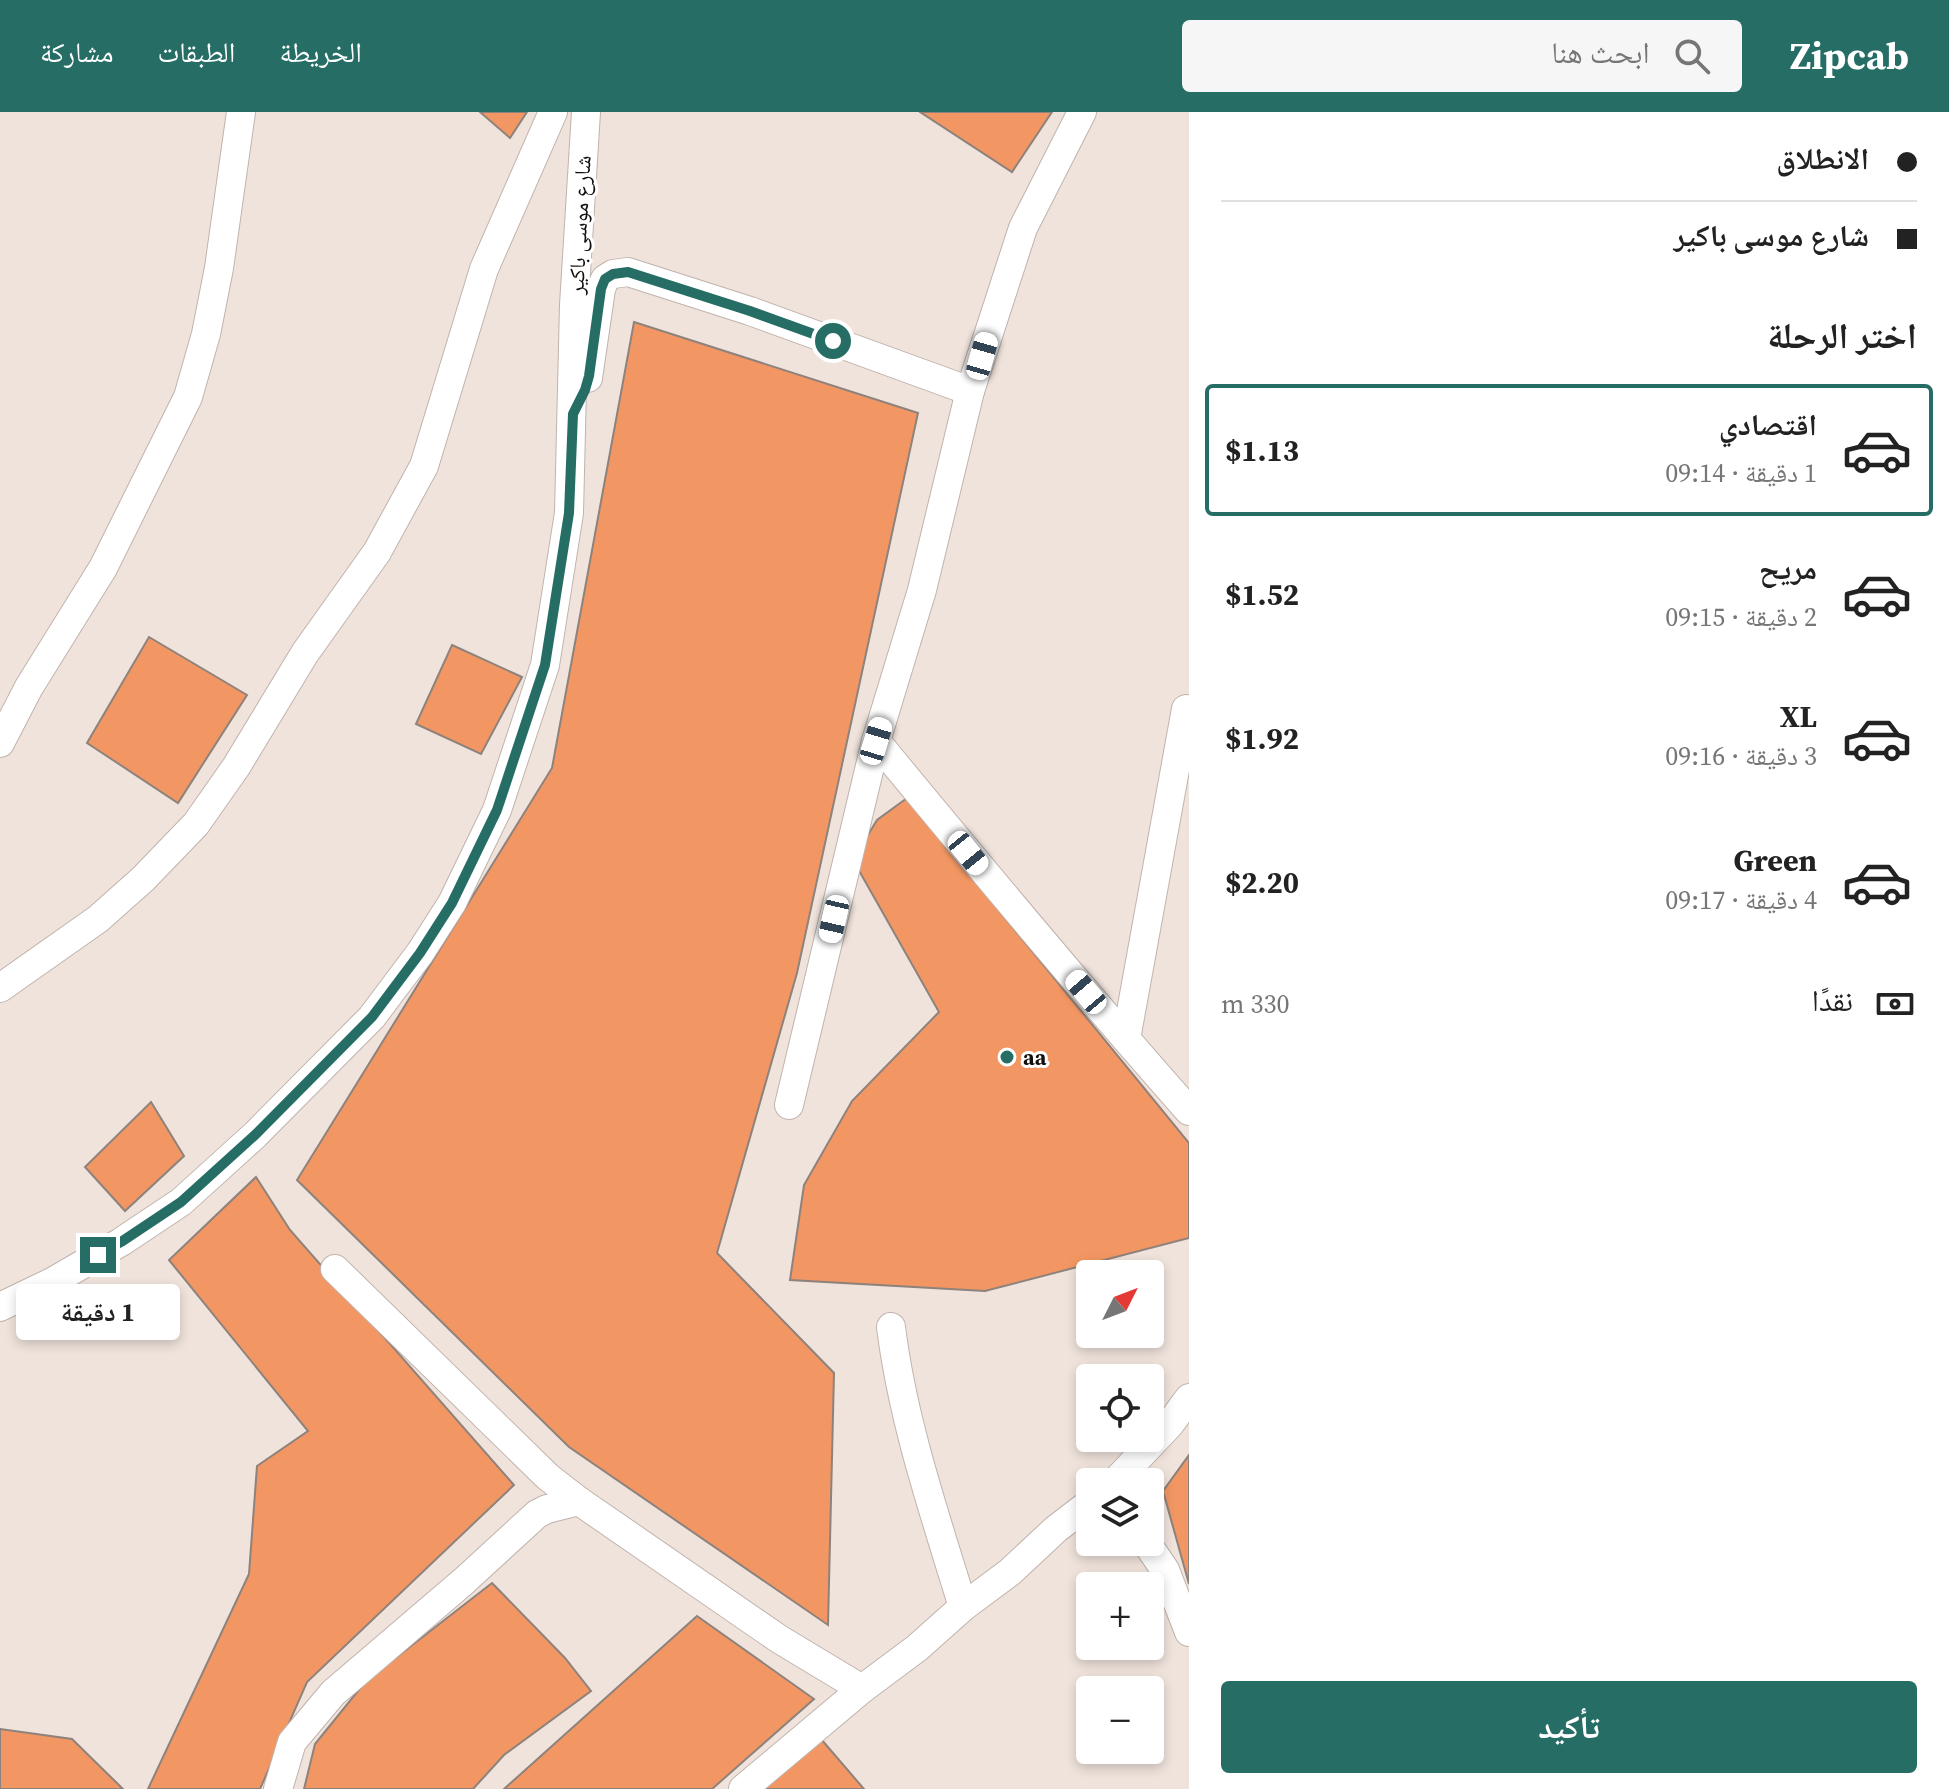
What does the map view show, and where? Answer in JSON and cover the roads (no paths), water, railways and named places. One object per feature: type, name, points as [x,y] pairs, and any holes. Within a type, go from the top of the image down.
[{"type":"street","points":[[0,743],[29,687],[103,568],[188,397],[206,334],[219,268],[241,112]]},
{"type":"street","points":[[0,988],[98,919],[143,879],[196,824],[236,767],[305,653],[377,552],[424,466],[484,269],[553,112]]},
{"type":"street","name":"شارع موسى باكير","points":[[0,1307],[52,1282],[121,1242],[181,1202],[255,1135],[372,1017],[420,953],[452,903],[497,810],[545,665],[569,513],[574,305],[586,112]]},
{"type":"street","points":[[789,1105],[876,741],[922,590],[970,391],[1023,228],[1082,112]]},
{"type":"street","points":[[573,414],[589,376],[601,289],[605,279],[613,274],[628,272],[750,311],[970,391]]},
{"type":"street","points":[[1126,1039],[1186,709]]},
{"type":"street","points":[[876,741],[986,875],[1189,1111]]},
{"type":"street","points":[[335,1269],[548,1477],[779,1639],[862,1689]]},
{"type":"street","points":[[891,1327],[896,1366],[917,1457],[963,1607]]},
{"type":"street","points":[[1128,1468],[1170,1424],[1189,1398]]},
{"type":"street","points":[[278,1789],[292,1742],[333,1693],[537,1514],[579,1501]]},
{"type":"street","points":[[743,1789],[862,1689],[1010,1572],[1076,1514]]},
{"type":"street","points":[[1156,1556],[1165,1570],[1189,1632]]},
{"type":"place","name":"aa","points":[[1007,1057]]}]
